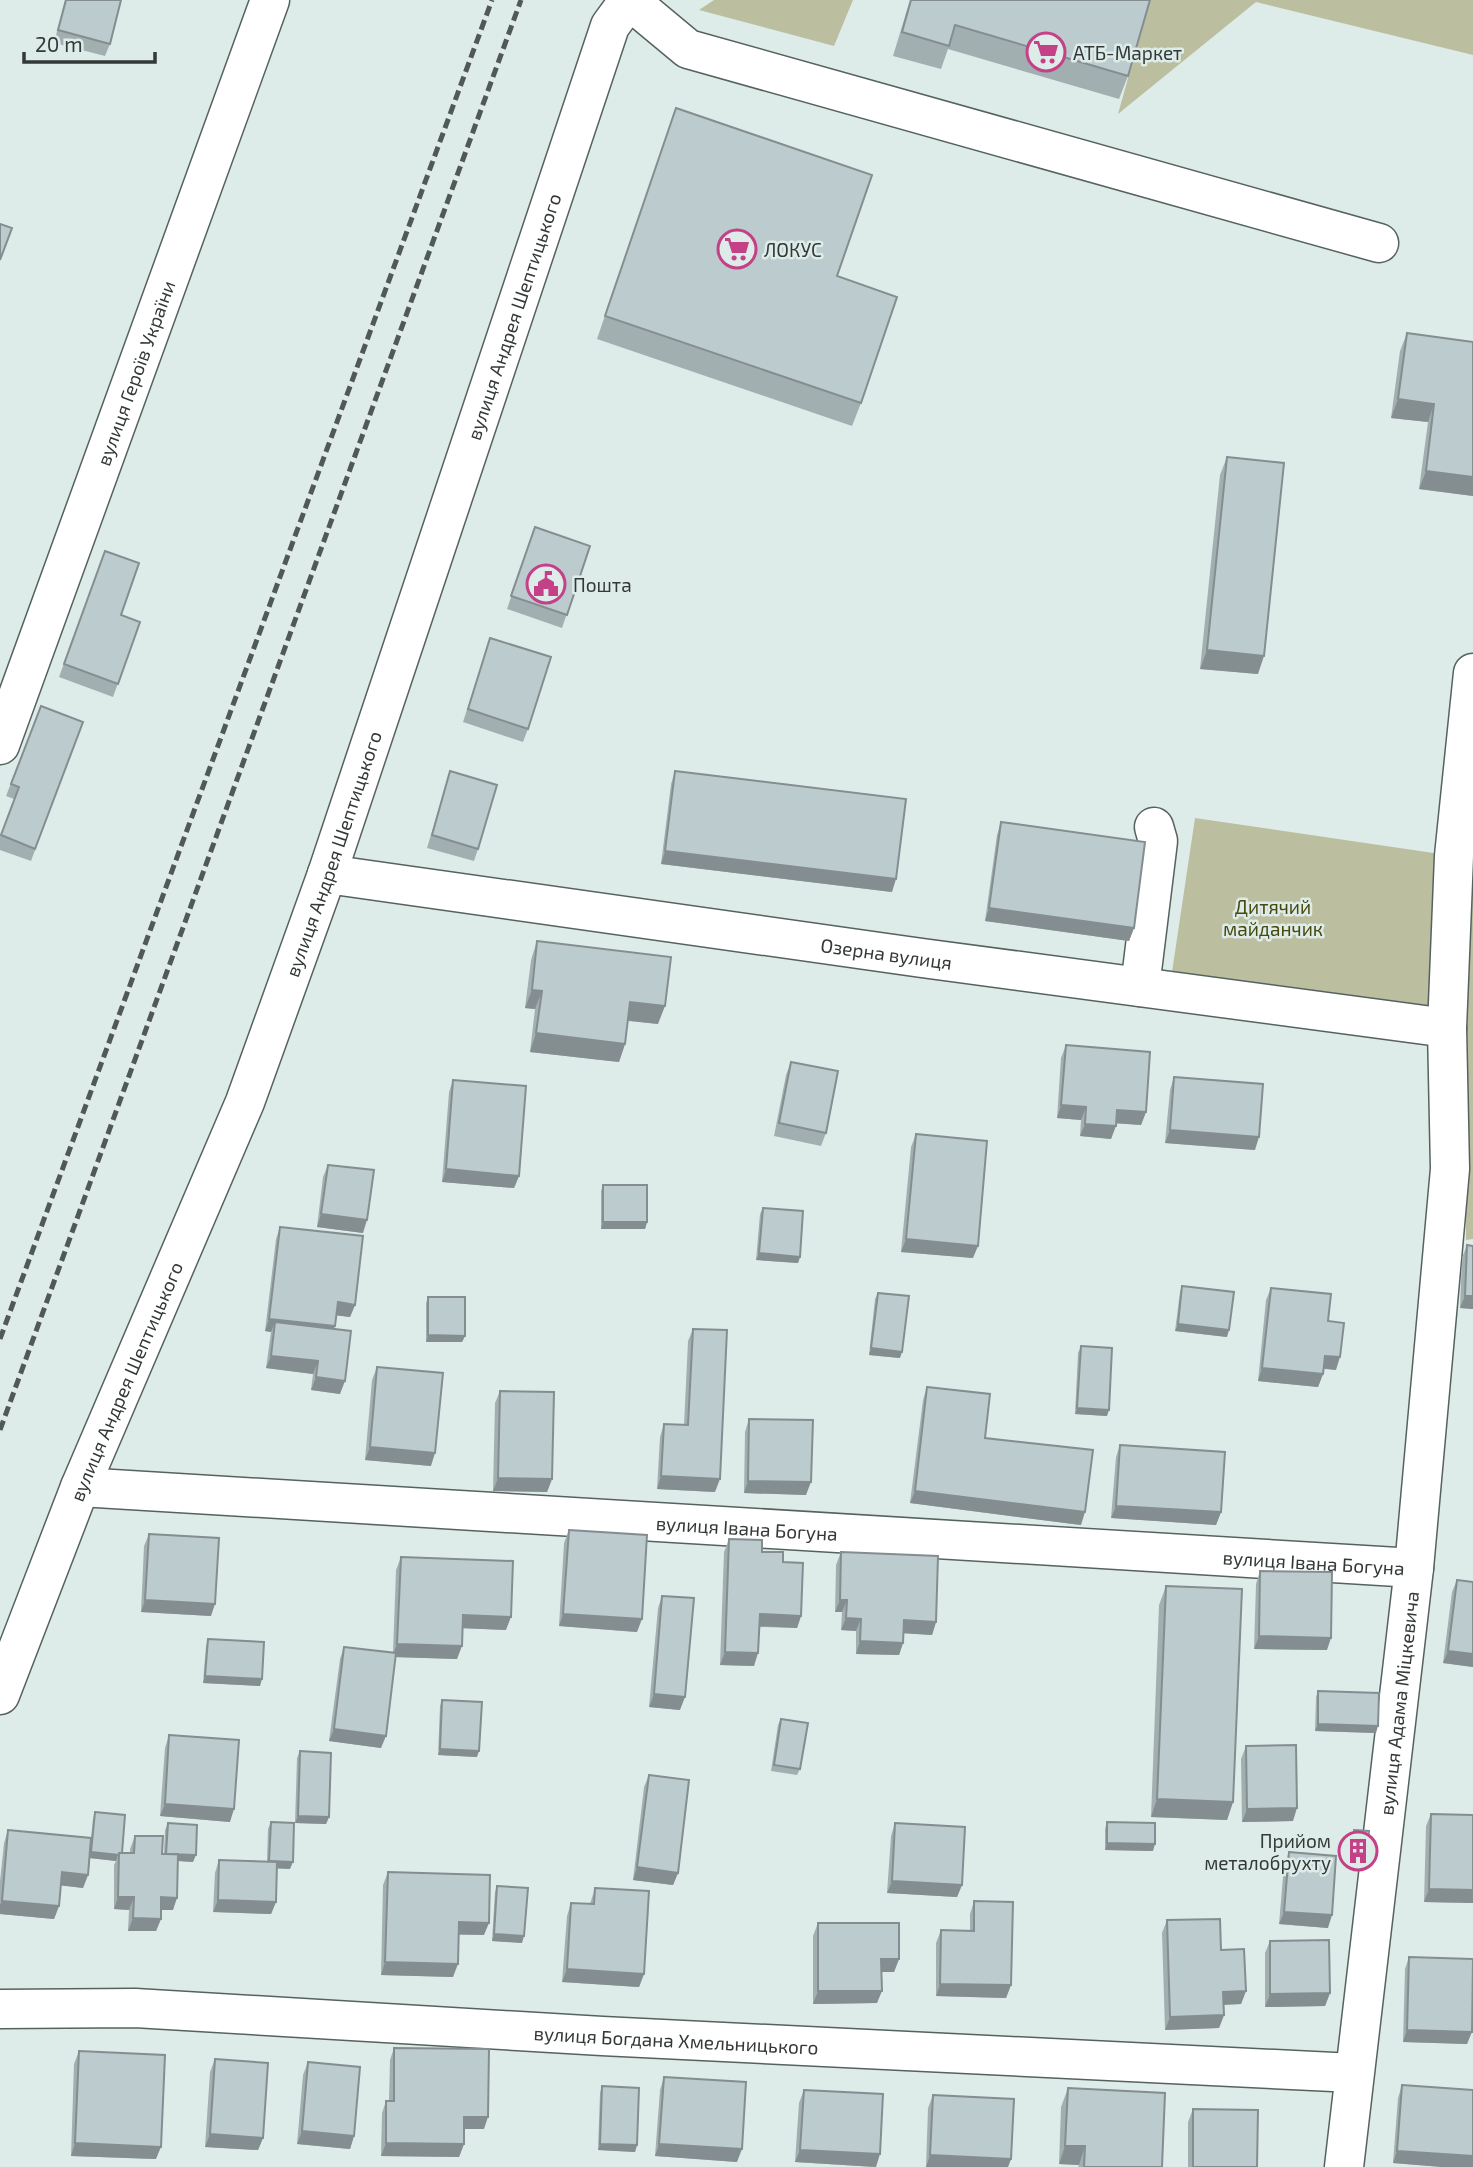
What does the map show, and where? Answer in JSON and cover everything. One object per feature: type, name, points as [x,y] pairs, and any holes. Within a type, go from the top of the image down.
[{"type":"street","name":"вулиця Героїв України","points":[[0,745],[270,0]]},
{"type":"street","points":[[629,0],[688,49],[1379,243]]},
{"type":"street","name":"вулиця Андрея Шептицького","points":[[0,1695],[80,1487],[245,1102],[327,874],[610,26],[629,0]]},
{"type":"street","name":"вулиця Адама Міцкевича","points":[[1345,2167],[1413,1569],[1450,1168],[1447,1028],[1454,856],[1473,673]]},
{"type":"street","points":[[1140,988],[1158,841],[1154,827]]},
{"type":"street","name":"Озерна вулиця","points":[[327,874],[1140,988],[1447,1028]]},
{"type":"street","name":"вулиця Івана Богуна","points":[[80,1487],[1413,1569]]},
{"type":"street","name":"вулиця Богдана Хмельницького","points":[[0,2009],[135,2008],[601,2036],[1354,2073]]},
{"type":"green space","points":[[714,0],[853,0],[834,46],[699,10]]},
{"type":"green space","points":[[1150,0],[1473,0],[1473,55],[1256,2],[1118,114]]},
{"type":"green space","name":"Дитячий майданчик","points":[[1195,818],[1454,856],[1447,1028],[1169,992]]},
{"type":"green space","points":[[1473,882],[1473,1239],[1466,1240],[1465,981]]},
{"type":"building","points":[[66,0],[121,0],[110,44],[58,30]]},
{"type":"building","name":"АТБ-Маркет","points":[[911,0],[1150,0],[1128,76],[955,25],[949,46],[902,32]]},
{"type":"building","name":"ЛОКУС","points":[[676,108],[872,175],[837,276],[897,297],[861,403],[605,316]]},
{"type":"building","points":[[0,224],[12,228],[0,260]]},
{"type":"building","points":[[1407,333],[1473,342],[1473,477],[1426,471],[1434,404],[1398,399]]},
{"type":"building","points":[[1227,457],[1284,463],[1264,656],[1207,650]]},
{"type":"building","name":"Пошта","points":[[535,527],[590,546],[567,615],[511,596]]},
{"type":"building","points":[[105,551],[139,563],[121,615],[140,622],[118,684],[64,664]]},
{"type":"building","points":[[490,638],[551,657],[528,729],[468,709]]},
{"type":"building","points":[[41,706],[83,722],[35,849],[1,835],[19,787],[11,784]]},
{"type":"building","points":[[450,771],[497,785],[478,849],[432,835]]},
{"type":"building","points":[[675,771],[906,799],[896,879],[665,851]]},
{"type":"building","points":[[1001,822],[1145,842],[1134,928],[989,908]]},
{"type":"building","points":[[537,941],[671,957],[665,1006],[630,1002],[625,1044],[536,1033],[542,991],[532,990]]},
{"type":"building","points":[[1066,1045],[1150,1052],[1146,1112],[1117,1110],[1116,1126],[1085,1124],[1086,1107],[1061,1105]]},
{"type":"building","points":[[791,1062],[838,1071],[826,1133],[779,1123]]},
{"type":"building","points":[[1174,1077],[1263,1084],[1259,1137],[1170,1130]]},
{"type":"building","points":[[453,1080],[526,1086],[519,1176],[446,1169]]},
{"type":"building","points":[[916,1134],[987,1141],[978,1246],[906,1239]]},
{"type":"building","points":[[328,1165],[374,1170],[367,1220],[321,1214]]},
{"type":"building","points":[[603,1185],[647,1185],[647,1222],[603,1222]]},
{"type":"building","points":[[763,1208],[803,1211],[800,1257],[759,1253]]},
{"type":"building","points":[[280,1227],[363,1236],[355,1305],[338,1302],[335,1326],[269,1319]]},
{"type":"building","points":[[1467,1245],[1473,1246],[1473,1296],[1465,1296]]},
{"type":"building","points":[[1182,1286],[1234,1292],[1229,1330],[1178,1324]]},
{"type":"building","points":[[1271,1288],[1331,1294],[1328,1321],[1344,1323],[1340,1357],[1325,1356],[1323,1374],[1262,1368]]},
{"type":"building","points":[[878,1293],[909,1296],[902,1352],[871,1348]]},
{"type":"building","points":[[428,1297],[465,1297],[465,1336],[428,1335]]},
{"type":"building","points":[[275,1322],[351,1331],[345,1381],[316,1377],[318,1361],[271,1356]]},
{"type":"building","points":[[693,1329],[727,1330],[720,1479],[661,1476],[664,1424],[688,1425]]},
{"type":"building","points":[[1081,1346],[1112,1348],[1109,1410],[1077,1408]]},
{"type":"building","points":[[377,1367],[443,1373],[435,1453],[370,1447]]},
{"type":"building","points":[[927,1387],[990,1394],[985,1438],[1093,1450],[1085,1512],[915,1491]]},
{"type":"building","points":[[500,1391],[554,1392],[552,1479],[498,1478]]},
{"type":"building","points":[[749,1419],[813,1420],[811,1482],[748,1481]]},
{"type":"building","points":[[1120,1445],[1225,1452],[1221,1512],[1116,1506]]},
{"type":"building","points":[[569,1530],[647,1535],[642,1619],[563,1614]]},
{"type":"building","points":[[149,1534],[219,1538],[215,1604],[145,1600]]},
{"type":"building","points":[[729,1539],[762,1540],[762,1552],[783,1552],[783,1562],[803,1563],[801,1616],[760,1614],[758,1653],[725,1652]]},
{"type":"building","points":[[841,1552],[938,1556],[936,1622],[904,1620],[903,1643],[860,1641],[861,1619],[846,1618],[847,1600],[840,1600]]},
{"type":"building","points":[[401,1557],[513,1561],[511,1617],[463,1615],[462,1646],[397,1644]]},
{"type":"building","points":[[1260,1571],[1332,1572],[1331,1638],[1259,1636]]},
{"type":"building","points":[[1457,1580],[1473,1582],[1473,1654],[1448,1651]]},
{"type":"building","points":[[1166,1586],[1242,1589],[1233,1802],[1157,1799]]},
{"type":"building","points":[[662,1596],[694,1598],[685,1697],[654,1694]]},
{"type":"building","points":[[208,1639],[264,1642],[262,1679],[205,1676]]},
{"type":"building","points":[[344,1647],[396,1653],[386,1736],[334,1729]]},
{"type":"building","points":[[1318,1691],[1379,1693],[1378,1726],[1318,1724]]},
{"type":"building","points":[[442,1700],[482,1702],[479,1751],[440,1749]]},
{"type":"building","points":[[781,1719],[808,1723],[800,1769],[774,1765]]},
{"type":"building","points":[[169,1735],[239,1740],[234,1809],[165,1804]]},
{"type":"building","points":[[1296,1745],[1297,1808],[1247,1809],[1246,1746]]},
{"type":"building","points":[[300,1751],[331,1753],[329,1817],[298,1816]]},
{"type":"building","points":[[649,1775],[689,1780],[678,1873],[637,1867]]},
{"type":"building","points":[[95,1812],[125,1815],[122,1853],[119,1855],[91,1852]]},
{"type":"building","points":[[1431,1814],[1473,1815],[1473,1890],[1429,1889]]},
{"type":"building","points":[[271,1822],[294,1823],[293,1862],[269,1861]]},
{"type":"building","points":[[1107,1822],[1155,1823],[1155,1844],[1107,1843]]},
{"type":"building","points":[[168,1823],[197,1825],[196,1855],[166,1854]]},
{"type":"building","points":[[895,1823],[965,1827],[962,1885],[892,1881]]},
{"type":"building","points":[[8,1830],[91,1838],[88,1875],[62,1872],[59,1906],[2,1901]]},
{"type":"building","name":"Прийом металобрухту","points":[[1354,1830],[1369,1831],[1366,1860],[1352,1858]]},
{"type":"building","points":[[135,1836],[163,1836],[162,1854],[178,1854],[177,1898],[161,1897],[161,1919],[133,1918],[134,1897],[118,1897],[119,1853],[134,1853]]},
{"type":"building","points":[[1289,1852],[1336,1856],[1332,1915],[1284,1912]]},
{"type":"building","points":[[219,1860],[277,1862],[276,1902],[218,1900]]},
{"type":"building","points":[[388,1872],[490,1875],[489,1923],[459,1922],[458,1964],[385,1962]]},
{"type":"building","points":[[497,1886],[528,1888],[524,1936],[494,1934]]},
{"type":"building","points":[[595,1888],[649,1891],[644,1974],[567,1969],[571,1903],[594,1904]]},
{"type":"building","points":[[974,1901],[1013,1902],[1011,1985],[940,1984],[941,1930],[974,1931]]},
{"type":"building","points":[[1220,1919],[1221,1950],[1244,1949],[1246,1991],[1223,1992],[1224,2015],[1170,2017],[1167,1920]]},
{"type":"building","points":[[818,1923],[899,1923],[899,1959],[881,1959],[882,1991],[818,1991]]},
{"type":"building","points":[[1329,1940],[1330,1993],[1270,1994],[1270,1941]]},
{"type":"building","points":[[1409,1957],[1473,1959],[1472,2032],[1407,2030]]},
{"type":"building","points":[[394,2048],[489,2049],[488,2117],[464,2117],[464,2144],[386,2143],[386,2101],[394,2101]]},
{"type":"building","points":[[79,2051],[165,2055],[161,2147],[75,2143]]},
{"type":"building","points":[[215,2059],[268,2063],[263,2138],[210,2134]]},
{"type":"building","points":[[308,2062],[360,2067],[354,2136],[302,2131]]},
{"type":"building","points":[[664,2077],[746,2082],[742,2149],[659,2144]]},
{"type":"building","points":[[1402,2085],[1473,2090],[1473,2156],[1397,2151]]},
{"type":"building","points":[[602,2086],[639,2088],[637,2145],[600,2144]]},
{"type":"building","points":[[1068,2088],[1165,2093],[1162,2167],[1084,2167],[1085,2146],[1065,2146]]},
{"type":"building","points":[[804,2090],[883,2094],[880,2154],[800,2150]]},
{"type":"building","points":[[933,2095],[1014,2099],[1011,2159],[930,2155]]},
{"type":"building","points":[[1193,2109],[1258,2110],[1257,2167],[1193,2167]]},
{"type":"railway","points":[[0,1339],[492,0]]},
{"type":"railway","points":[[0,1430],[521,0]]},
{"type":"place","name":"АТБ-Маркет","points":[[1046,52]]},
{"type":"place","name":"ЛОКУС","points":[[737,249]]},
{"type":"place","name":"Пошта","points":[[546,584]]},
{"type":"place","name":"Прийом металобрухту","points":[[1358,1851]]}]
